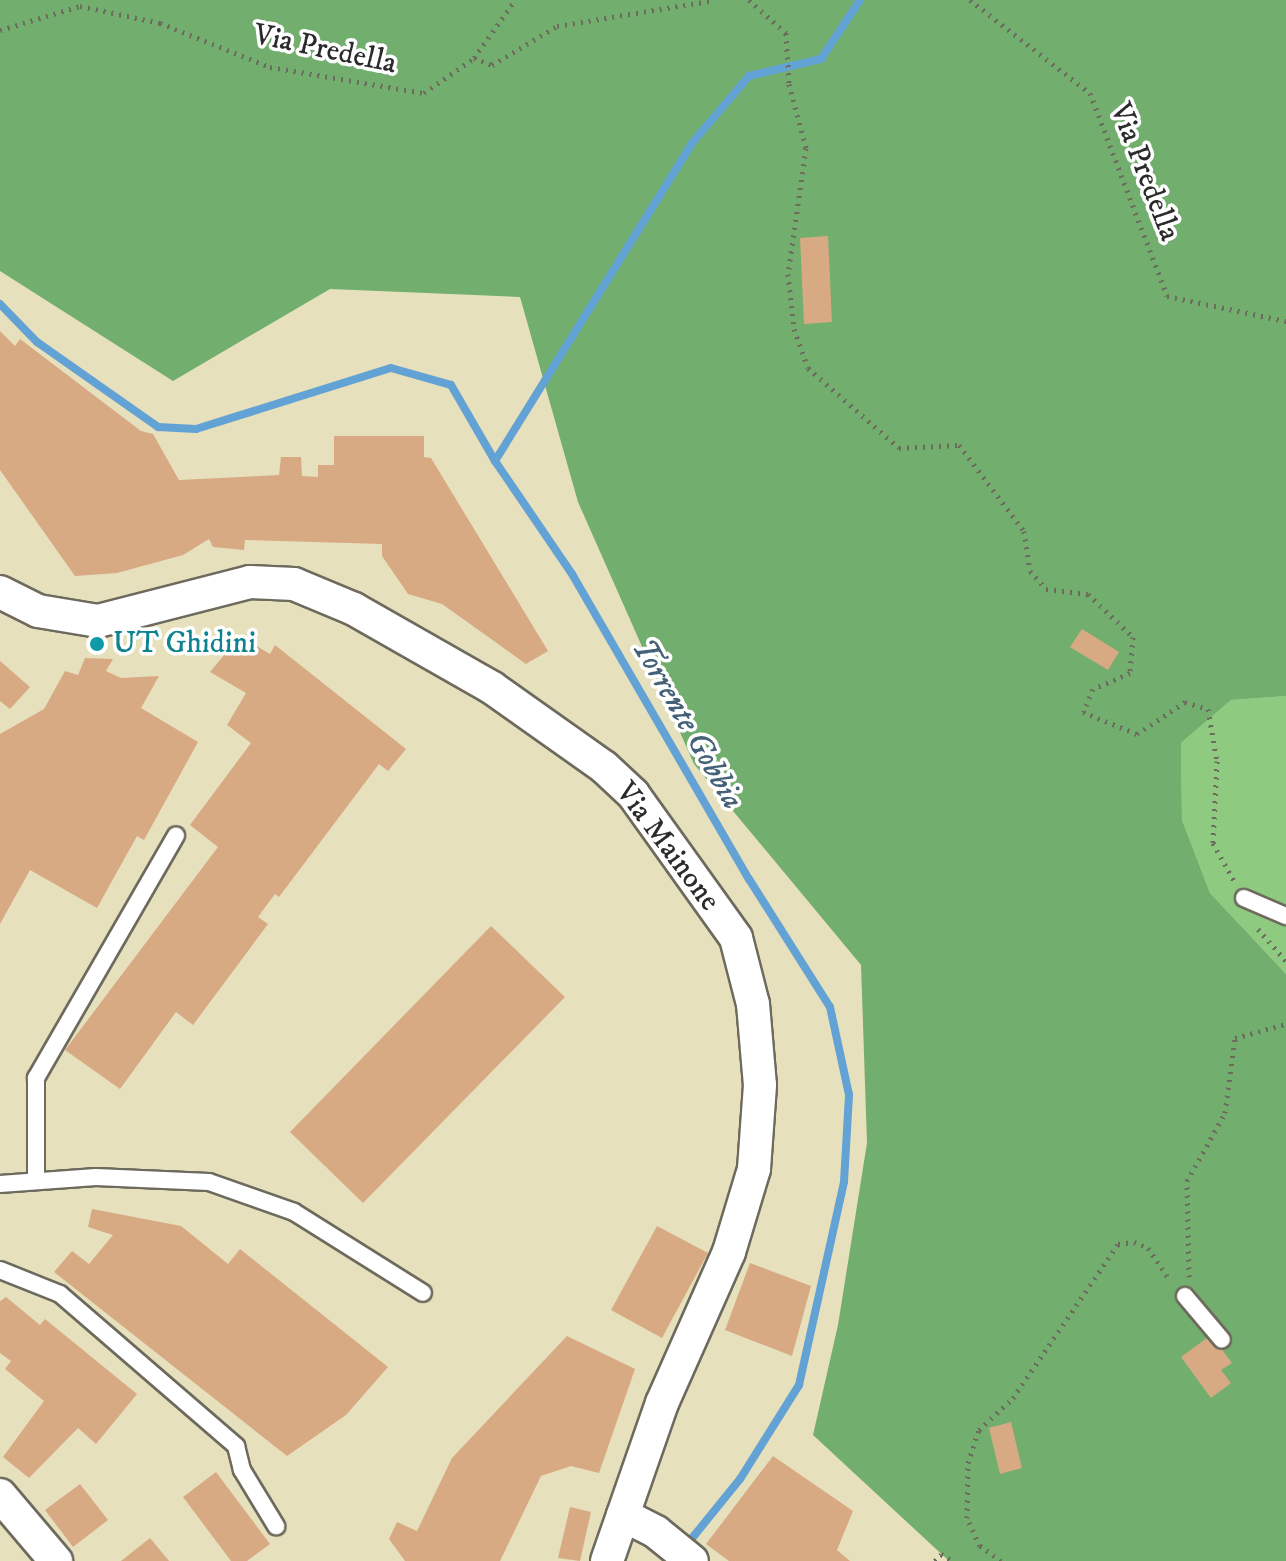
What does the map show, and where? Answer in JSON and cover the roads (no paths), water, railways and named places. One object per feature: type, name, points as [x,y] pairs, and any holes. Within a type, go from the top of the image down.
[{"type":"street","name":"Via Mainone","points":[[0,592],[38,611],[98,621],[250,582],[294,584],[354,609],[491,687],[604,767],[633,794],[736,938],[753,1004],[760,1085],[754,1169],[729,1252],[677,1367],[607,1561]]},
{"type":"street","points":[[0,1495],[56,1561]]},
{"type":"street","points":[[623,1515],[656,1532],[692,1561]]},
{"type":"lane","points":[[36,1179],[36,1078],[176,836]]},
{"type":"lane","points":[[1244,898],[1286,916]]},
{"type":"lane","points":[[0,1184],[36,1179],[209,1182],[294,1212],[423,1293]]},
{"type":"lane","points":[[0,1270],[60,1294],[236,1446],[242,1470],[276,1526]]},
{"type":"lane","points":[[1185,1296],[1222,1340]]},
{"type":"waterway","points":[[495,461],[692,143],[749,76],[821,59],[860,0]]},
{"type":"waterway","name":"Torrente Gobbia","points":[[0,304],[37,342],[158,427],[196,429],[391,368],[451,385],[495,461],[572,574],[749,879],[830,1007],[849,1095],[844,1182],[799,1385],[740,1479],[685,1547]]},
{"type":"place","name":"UT Ghidini","points":[[97,644]]}]
